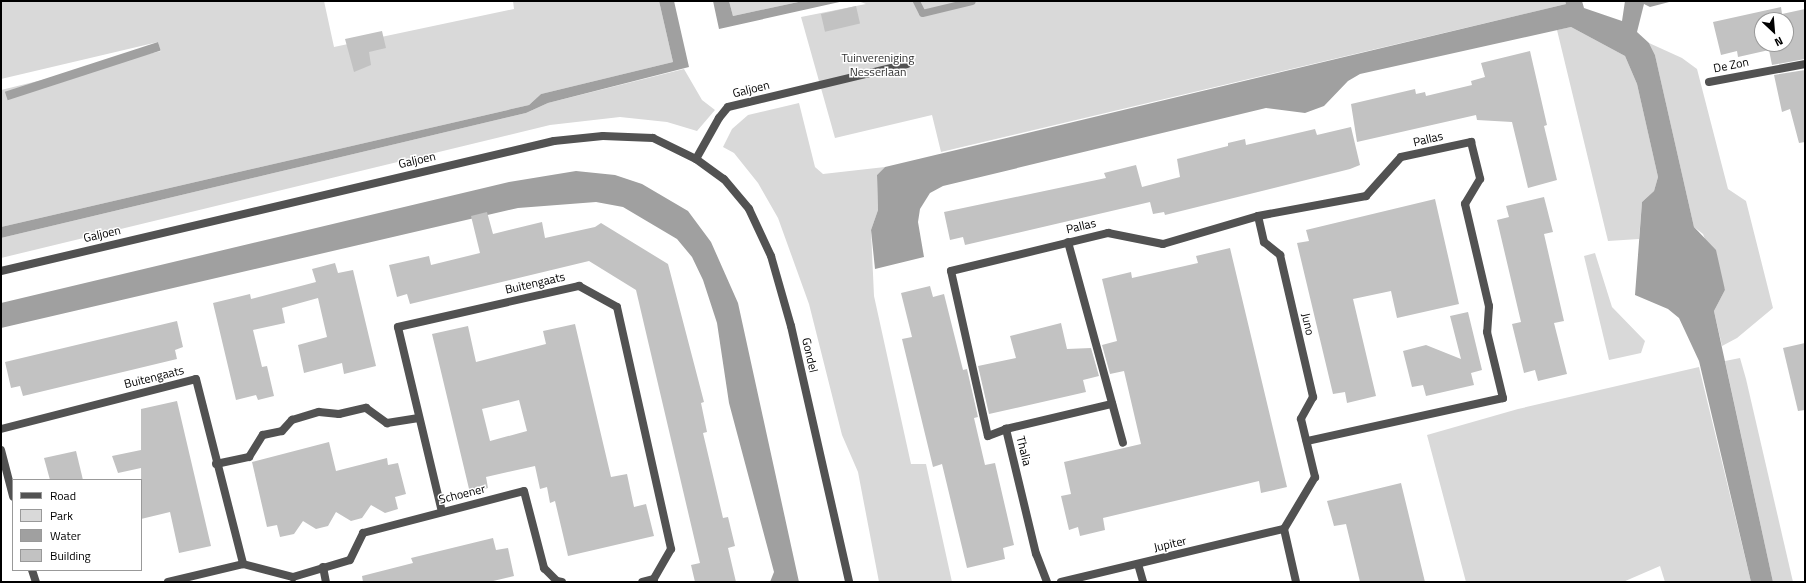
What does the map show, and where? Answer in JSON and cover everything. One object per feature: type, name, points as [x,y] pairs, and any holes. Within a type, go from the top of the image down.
[{"type":"street","name":"Galjoen","points":[[1,271],[554,141],[603,136],[653,138],[696,159],[719,118],[728,107],[907,64]]},
{"type":"street","name":"De Zon","points":[[1709,82],[1805,64]]},
{"type":"street","name":"Pallas","points":[[1006,429],[988,436],[951,271],[1108,232],[1163,244],[1258,216],[1366,196],[1401,157],[1471,142],[1480,179],[1465,204],[1490,306],[1487,332],[1503,398],[1307,441]]},
{"type":"street","name":"Gondel","points":[[696,159],[724,179],[749,209],[772,256],[791,326],[849,582]]},
{"type":"street","name":"Juno","points":[[1258,216],[1264,242],[1280,255],[1312,397],[1301,419],[1307,441]]},
{"type":"street","points":[[1068,242],[1123,443]]},
{"type":"street","name":"Buitengaats","points":[[442,512],[398,327],[579,286],[617,307],[671,549],[654,579],[642,582]]},
{"type":"street","name":"Buitengaats","points":[[1,429],[196,379],[216,464],[243,564]]},
{"type":"street","name":"Thalia","points":[[1047,582],[1036,554],[1006,429],[1112,404]]},
{"type":"street","points":[[216,464],[249,457],[263,435],[282,431],[292,420],[319,412],[338,414],[366,408],[387,423],[419,418]]},
{"type":"street","points":[[1296,582],[1284,529],[1315,477],[1307,441]]},
{"type":"street","points":[[1,450],[12,492]]},
{"type":"street","name":"Schoener","points":[[168,582],[243,564],[292,577],[350,560],[363,533],[524,491],[544,568],[557,581],[562,582]]},
{"type":"street","name":"Jupiter","points":[[1061,582],[1284,529]]},
{"type":"street","points":[[1138,564],[1143,582]]},
{"type":"street","points":[[323,568],[326,582]]},
{"type":"street","points":[[32,571],[36,582]]},
{"type":"green space","points":[[1,1],[324,1],[334,47],[514,9],[513,1],[659,1],[673,62],[541,94],[529,105],[1,227],[1,90],[161,51],[158,42],[1,79]]},
{"type":"green space","points":[[729,1],[803,1],[733,16]]},
{"type":"green space","name":"Tuinvereniging Nesserlaan","points":[[858,1],[1565,1],[1566,4],[941,152],[932,115],[835,138],[801,17],[866,4]]},
{"type":"green space","points":[[1571,27],[1625,56],[1637,84],[1658,177],[1654,191],[1642,202],[1639,239],[1608,241],[1557,30]]},
{"type":"green space","points":[[1649,43],[1682,58],[1697,69],[1728,189],[1746,201],[1773,308],[1737,338],[1722,346],[1714,311],[1725,290],[1703,234],[1694,227],[1655,55]]},
{"type":"green space","points":[[684,69],[702,100],[715,110],[697,131],[667,122],[620,117],[550,125],[1,258],[1,238],[526,113],[548,103]]},
{"type":"green space","points":[[799,103],[815,167],[823,174],[885,167],[877,175],[878,210],[871,230],[874,296],[911,464],[926,464],[952,582],[879,582],[858,472],[842,435],[809,304],[778,218],[758,183],[734,153],[723,147],[732,129],[748,115]]},
{"type":"green space","points":[[1595,253],[1612,307],[1645,341],[1641,353],[1609,360],[1584,256]]},
{"type":"green space","points":[[1740,358],[1793,582],[1773,582],[1725,361]]},
{"type":"green space","points":[[1699,367],[1751,582],[1665,582],[1660,566],[1623,582],[1466,582],[1427,435],[1518,409]]},
{"type":"water","points":[[659,1],[674,1],[689,67],[548,103],[526,113],[1,238],[1,227],[529,105],[541,94],[673,62]]},
{"type":"water","points":[[713,1],[729,1],[733,16],[803,1],[844,1],[719,29]]},
{"type":"water","points":[[1565,1],[1582,1],[1584,8],[1622,21],[1625,1],[1673,1],[1650,7],[1644,4],[1637,32],[1649,43],[1655,55],[1694,227],[1716,250],[1725,290],[1714,311],[1773,582],[1751,582],[1699,361],[1679,318],[1668,309],[1635,295],[1642,202],[1654,191],[1658,177],[1637,84],[1625,56],[1571,27],[1360,74],[1348,81],[1324,106],[1305,113],[1266,108],[943,186],[930,193],[920,209],[918,222],[924,257],[875,269],[871,230],[878,210],[877,175],[885,167],[1566,4]]},
{"type":"water","points":[[158,42],[161,51],[8,100],[5,92]]},
{"type":"water","points":[[576,171],[615,175],[642,184],[688,211],[711,242],[738,303],[799,582],[770,582],[774,572],[729,403],[717,323],[703,280],[692,257],[677,239],[623,207],[596,202],[518,208],[1,328],[1,303],[509,182]]},
{"type":"building","points":[[856,6],[860,24],[825,32],[821,14]]},
{"type":"building","points":[[1781,7],[1782,12],[1758,12]]},
{"type":"building","points":[[1805,9],[1805,59],[1772,65],[1769,52],[1794,52],[1794,12],[1791,12]]},
{"type":"building","points":[[1754,13],[1754,52],[1760,52],[1738,57],[1737,51],[1721,55],[1713,22]]},
{"type":"building","points":[[382,31],[386,48],[369,52],[371,65],[354,72],[345,39]]},
{"type":"building","points":[[1530,51],[1547,125],[1544,126],[1557,180],[1528,188],[1512,122],[1477,120],[1476,115],[1357,142],[1351,104],[1415,89],[1416,94],[1425,92],[1426,96],[1472,85],[1471,81],[1485,77],[1481,63]]},
{"type":"building","points":[[1805,70],[1805,142],[1799,143],[1790,109],[1782,112],[1774,75]]},
{"type":"building","points":[[1351,127],[1360,165],[1350,169],[1165,215],[1164,212],[1153,214],[1150,202],[965,245],[963,237],[950,240],[944,212],[1106,178],[1104,173],[1136,165],[1142,187],[1180,177],[1177,159],[1228,146],[1228,143],[1245,139],[1246,145],[1315,129],[1317,135]]},
{"type":"building","points":[[1544,197],[1553,232],[1544,234],[1564,321],[1554,323],[1567,374],[1538,381],[1535,370],[1524,373],[1512,324],[1521,322],[1497,220],[1509,217],[1506,206]]},
{"type":"building","points":[[1435,199],[1459,304],[1397,318],[1391,291],[1353,299],[1376,396],[1347,403],[1345,392],[1333,394],[1297,243],[1309,241],[1306,230]]},
{"type":"building","points":[[487,212],[493,234],[542,222],[545,238],[595,227],[601,223],[668,264],[704,402],[701,403],[707,432],[703,433],[723,518],[728,517],[735,546],[728,548],[736,582],[695,582],[691,565],[700,563],[636,290],[589,261],[410,304],[407,294],[397,297],[389,265],[429,256],[431,265],[480,253],[471,216]]},
{"type":"building","points":[[1230,248],[1287,487],[1261,493],[1259,481],[1103,518],[1105,530],[1080,536],[1078,527],[1069,530],[1061,496],[1071,494],[1064,462],[1141,444],[1124,371],[1110,374],[1102,345],[1117,341],[1102,279],[1131,272],[1132,278],[1198,263],[1196,256]]},
{"type":"building","points":[[335,263],[338,273],[353,270],[376,366],[344,374],[342,363],[304,373],[298,345],[327,337],[318,298],[282,308],[285,323],[253,330],[262,367],[267,366],[274,396],[258,400],[256,395],[236,400],[213,303],[250,294],[251,299],[316,282],[312,269]]},
{"type":"building","points":[[930,286],[933,297],[944,294],[963,370],[967,369],[978,417],[974,418],[985,465],[995,463],[1014,545],[1003,548],[1005,559],[967,568],[942,464],[933,467],[902,339],[912,337],[901,293]]},
{"type":"building","points":[[1468,312],[1482,370],[1471,373],[1474,385],[1426,396],[1423,385],[1412,387],[1403,351],[1426,345],[1461,359],[1450,316]]},
{"type":"building","points":[[177,321],[183,347],[175,350],[177,359],[23,396],[20,386],[11,388],[5,362]]},
{"type":"building","points":[[1061,323],[1067,349],[1091,348],[1099,376],[1083,380],[1086,392],[989,414],[978,366],[1016,358],[1010,336]]},
{"type":"building","points":[[575,324],[611,477],[627,474],[634,507],[646,504],[654,536],[568,556],[555,501],[550,503],[547,487],[540,489],[535,466],[486,477],[488,488],[470,493],[432,334],[468,326],[476,362],[546,344],[543,331]],"holes":[[[519,400],[527,431],[490,441],[482,409]]]},
{"type":"building","points":[[1805,343],[1805,410],[1798,411],[1783,348]]},
{"type":"building","points":[[177,401],[211,546],[179,553],[170,512],[142,519],[141,468],[118,473],[112,456],[141,450],[141,409]]},
{"type":"building","points":[[329,442],[336,471],[387,458],[388,465],[398,463],[406,494],[395,497],[398,509],[385,513],[371,505],[362,518],[351,521],[336,512],[328,526],[316,529],[303,521],[294,534],[280,537],[277,525],[267,527],[252,462]]},
{"type":"building","points":[[76,451],[83,479],[50,479],[44,458]]},
{"type":"building","points":[[1401,483],[1425,582],[1360,582],[1346,524],[1334,526],[1327,501]]},
{"type":"building","points":[[493,538],[496,550],[508,548],[514,576],[489,582],[363,582],[362,576],[413,563],[411,558]]},
{"type":"waterway","points":[[916,1],[922,13],[972,1]]}]
